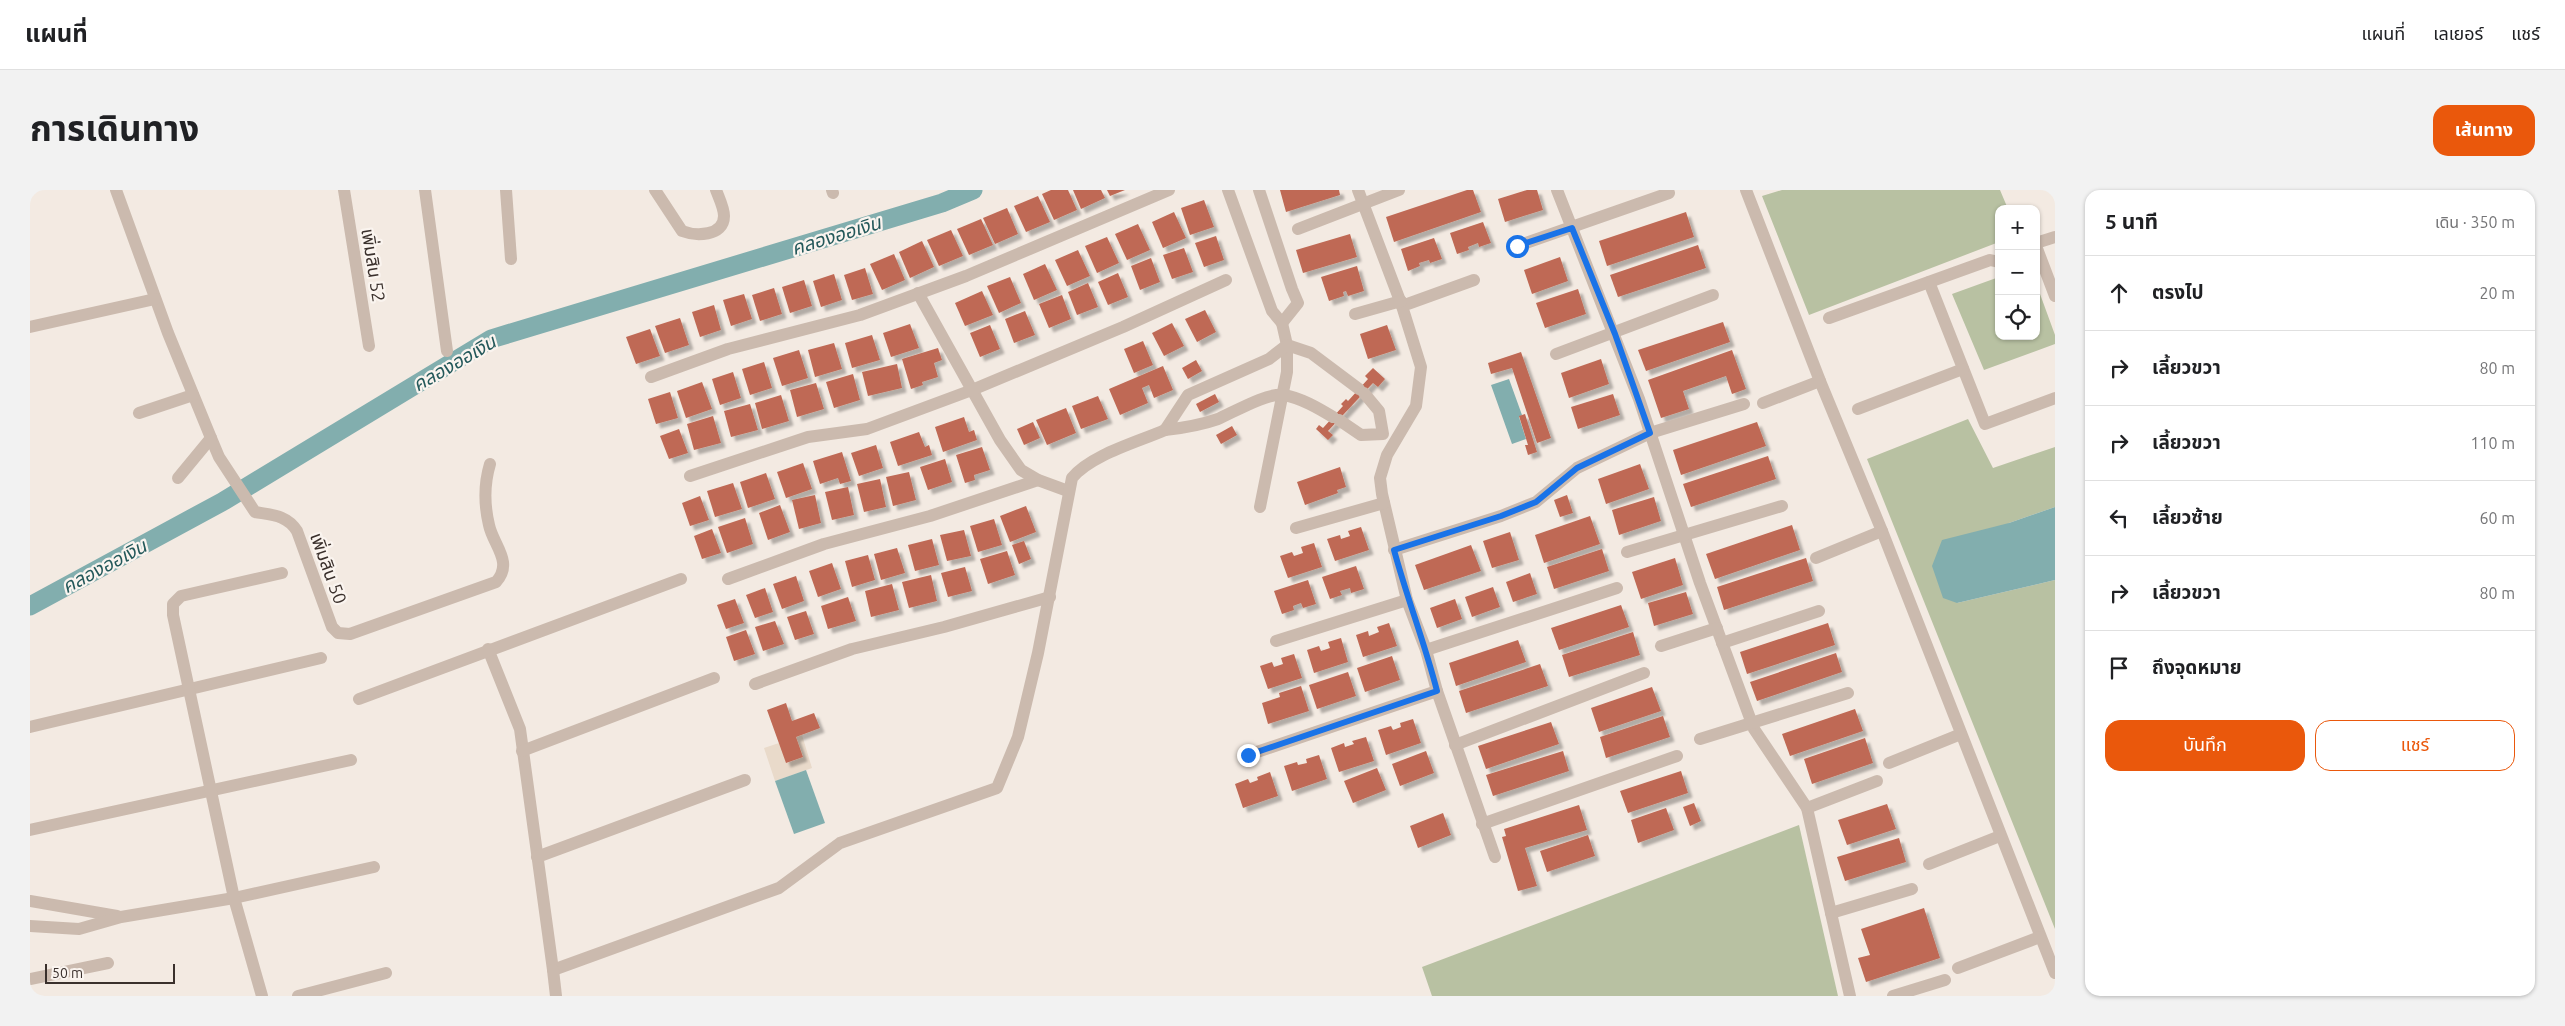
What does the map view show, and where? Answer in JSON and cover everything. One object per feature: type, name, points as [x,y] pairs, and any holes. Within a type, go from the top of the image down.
[{"type":"street","name":"เพิ่มสิน 50","points":[[116,190],[155,299],[219,457],[255,512],[291,521],[332,627],[338,633],[350,634],[496,582],[503,575],[504,564],[501,551],[489,526],[484,484],[490,464]]},
{"type":"street","name":"เพิ่มสิน 52","points":[[344,190],[369,346]]},
{"type":"street","points":[[425,190],[447,351]]},
{"type":"street","points":[[506,190],[511,260]]},
{"type":"street","points":[[655,190],[682,232],[701,235],[718,229],[723,222],[724,215],[716,190]]},
{"type":"street","points":[[651,377],[728,350],[860,315],[1169,190]]},
{"type":"street","points":[[1228,190],[1272,311],[1282,323],[1287,345],[1287,372],[1260,507]]},
{"type":"street","points":[[1259,190],[1298,303],[1282,323]]},
{"type":"street","points":[[1358,190],[1401,303],[1421,367],[1416,406],[1387,455],[1380,478],[1384,503],[1407,600],[1426,650],[1437,691],[1495,857]]},
{"type":"street","points":[[1298,229],[1399,190]]},
{"type":"street","points":[[1557,190],[1615,334],[1751,723],[1807,808],[1850,996]]},
{"type":"street","points":[[1746,190],[2055,973]]},
{"type":"street","points":[[1517,246],[1669,193]]},
{"type":"street","points":[[2040,243],[2055,237]]},
{"type":"street","points":[[2038,250],[2055,296]]},
{"type":"street","points":[[1829,318],[1994,261]]},
{"type":"street","points":[[690,476],[808,437],[867,428],[972,390],[1123,327],[1226,280]]},
{"type":"street","points":[[1355,314],[1401,303],[1474,280]]},
{"type":"street","points":[[1930,282],[1985,424],[2055,398]]},
{"type":"street","points":[[918,293],[1000,440],[1021,470],[1038,480],[1068,491]]},
{"type":"street","points":[[1556,354],[1615,334],[1713,295]]},
{"type":"street","points":[[30,326],[155,299]]},
{"type":"street","points":[[1287,345],[1312,353],[1361,391],[1379,411],[1383,434]]},
{"type":"street","points":[[1165,430],[1188,395],[1269,359],[1287,345]]},
{"type":"street","points":[[1858,409],[1963,369]]},
{"type":"street","points":[[1763,403],[1820,381]]},
{"type":"street","points":[[553,970],[779,888],[840,843],[997,788],[1018,737],[1050,597],[1068,491],[1072,478],[1080,468],[1165,430],[1192,427],[1218,419],[1261,400],[1282,394],[1305,402],[1336,418],[1361,435],[1383,434],[1396,440]]},
{"type":"street","points":[[139,414],[193,395]]},
{"type":"street","points":[[1394,550],[1501,516],[1536,502],[1577,468],[1650,433],[1744,404]]},
{"type":"street","points":[[178,478],[211,438]]},
{"type":"street","points":[[728,579],[824,544],[930,516],[1038,480]]},
{"type":"street","points":[[1296,528],[1384,503]]},
{"type":"street","points":[[1627,552],[1782,506]]},
{"type":"street","points":[[1816,558],[1882,531]]},
{"type":"street","points":[[262,996],[234,898],[173,615],[173,604],[181,596],[282,573]]},
{"type":"street","points":[[359,699],[681,579]]},
{"type":"street","points":[[1426,650],[1617,588]]},
{"type":"street","points":[[755,684],[852,649],[944,627],[1050,597]]},
{"type":"street","points":[[1276,641],[1407,600]]},
{"type":"street","points":[[1722,643],[1819,611]]},
{"type":"street","points":[[1661,646],[1717,628]]},
{"type":"street","points":[[488,650],[520,729],[556,996]]},
{"type":"street","points":[[30,727],[321,658]]},
{"type":"street","points":[[1455,745],[1644,673]]},
{"type":"street","points":[[522,751],[714,678]]},
{"type":"street","points":[[1248,755],[1437,691]]},
{"type":"street","points":[[1700,739],[1848,694]]},
{"type":"street","points":[[1889,763],[1961,734]]},
{"type":"street","points":[[1482,824],[1676,756]]},
{"type":"street","points":[[30,830],[351,760]]},
{"type":"street","points":[[537,858],[745,780]]},
{"type":"street","points":[[1807,808],[1877,781]]},
{"type":"street","points":[[1929,864],[2000,836]]},
{"type":"street","points":[[30,926],[79,929],[122,917],[234,898],[374,866]]},
{"type":"street","points":[[1831,913],[1912,889]]},
{"type":"street","points":[[30,901],[80,912],[122,917]]},
{"type":"street","points":[[1958,968],[2040,936]]},
{"type":"street","points":[[30,979],[108,963]]},
{"type":"street","points":[[298,996],[386,973]]},
{"type":"street","points":[[1893,996],[1945,980]]},
{"type":"green space","points":[[1782,190],[2000,190],[2006,205],[1995,205],[1995,244],[1809,315],[1762,196]]},
{"type":"green space","points":[[1995,278],[1995,340],[2040,340],[2040,294],[2055,335],[2055,344],[1984,370],[1952,294]]},
{"type":"green space","points":[[1968,419],[1993,468],[2055,447],[2055,507],[2009,523],[1957,603],[2055,580],[2055,929],[1867,459]]},
{"type":"green space","points":[[1799,825],[1838,996],[1432,996],[1422,967]]},
{"type":"shaded area","points":[[802,735],[812,768],[775,781],[764,748],[779,743],[787,763],[803,757],[796,737]]},
{"type":"water","points":[[1509,379],[1522,415],[1519,417],[1526,439],[1512,444],[1491,385]]},
{"type":"water","points":[[2055,507],[2055,580],[1957,603],[1943,598],[1932,566],[1942,540],[2009,523]]},
{"type":"water","points":[[806,770],[825,823],[794,834],[775,781]]},
{"type":"building","points":[[1051,190],[1068,190],[1077,210],[1054,220],[1042,194]]},
{"type":"building","points":[[1073,190],[1101,190],[1105,198],[1081,209]]},
{"type":"building","points":[[1107,190],[1125,190],[1110,196]]},
{"type":"building","points":[[1280,190],[1339,190],[1340,195],[1286,212]]},
{"type":"building","points":[[1467,190],[1473,190],[1481,212],[1394,242],[1386,217]]},
{"type":"building","points":[[1527,190],[1537,190],[1543,210],[1505,222],[1498,199]]},
{"type":"building","points":[[1038,196],[1050,222],[1026,232],[1014,206]]},
{"type":"building","points":[[1204,200],[1214,227],[1190,235],[1181,208]]},
{"type":"building","points":[[1007,208],[1018,234],[995,244],[983,218]]},
{"type":"building","points":[[1174,212],[1186,238],[1163,248],[1152,222]]},
{"type":"building","points":[[1686,212],[1694,237],[1607,266],[1599,241]]},
{"type":"building","points":[[981,219],[993,245],[969,255],[957,229]]},
{"type":"building","points":[[1483,222],[1491,243],[1479,247],[1478,243],[1468,247],[1469,250],[1457,254],[1450,233]]},
{"type":"building","points":[[1138,224],[1150,250],[1127,260],[1115,234]]},
{"type":"building","points":[[951,230],[963,256],[939,266],[927,240]]},
{"type":"building","points":[[1350,234],[1357,257],[1303,273],[1296,250]]},
{"type":"building","points":[[1216,236],[1224,260],[1204,267],[1195,243]]},
{"type":"building","points":[[1107,237],[1119,263],[1097,273],[1085,246]]},
{"type":"building","points":[[1434,238],[1442,259],[1430,263],[1429,260],[1419,263],[1420,266],[1408,271],[1401,249]]},
{"type":"building","points":[[922,241],[934,267],[910,278],[899,252]]},
{"type":"building","points":[[1698,245],[1706,268],[1618,297],[1610,275]]},
{"type":"building","points":[[1184,248],[1193,272],[1172,279],[1163,255]]},
{"type":"building","points":[[1078,250],[1090,276],[1067,286],[1055,260]]},
{"type":"building","points":[[894,254],[905,280],[882,290],[870,264]]},
{"type":"building","points":[[1560,257],[1568,281],[1532,294],[1524,270]]},
{"type":"building","points":[[1151,258],[1160,282],[1140,290],[1131,266]]},
{"type":"building","points":[[1045,264],[1057,290],[1034,300],[1023,274]]},
{"type":"building","points":[[1357,266],[1364,291],[1348,296],[1346,291],[1343,292],[1344,296],[1329,301],[1321,277]]},
{"type":"building","points":[[865,268],[873,294],[852,300],[844,275]]},
{"type":"building","points":[[1118,273],[1128,297],[1108,305],[1098,282]]},
{"type":"building","points":[[834,274],[842,300],[821,307],[813,281]]},
{"type":"building","points":[[1010,277],[1021,303],[999,313],[987,286]]},
{"type":"building","points":[[804,280],[812,306],[790,313],[782,287]]},
{"type":"building","points":[[1088,283],[1098,307],[1077,315],[1068,292]]},
{"type":"building","points":[[774,288],[782,314],[760,321],[752,295]]},
{"type":"building","points":[[1578,289],[1586,314],[1545,328],[1536,303]]},
{"type":"building","points":[[982,291],[993,315],[965,326],[955,303]]},
{"type":"building","points":[[744,294],[752,319],[731,326],[723,300]]},
{"type":"building","points":[[1062,295],[1071,319],[1049,328],[1039,304]]},
{"type":"building","points":[[714,305],[721,330],[700,337],[692,312]]},
{"type":"building","points":[[1205,310],[1216,332],[1197,342],[1185,319]]},
{"type":"building","points":[[1025,311],[1035,335],[1014,343],[1005,319]]},
{"type":"building","points":[[680,318],[689,345],[665,353],[655,326]]},
{"type":"building","points":[[1723,322],[1730,342],[1646,371],[1638,350]]},
{"type":"building","points":[[1172,323],[1184,346],[1164,356],[1152,333]]},
{"type":"building","points":[[910,324],[919,348],[891,357],[883,333]]},
{"type":"building","points":[[990,325],[1000,349],[980,357],[970,333]]},
{"type":"building","points":[[1387,325],[1396,350],[1368,359],[1360,334]]},
{"type":"building","points":[[650,329],[660,356],[636,364],[626,337]]},
{"type":"building","points":[[872,335],[880,360],[852,368],[845,343]]},
{"type":"building","points":[[1143,341],[1153,365],[1134,373],[1124,349]]},
{"type":"building","points":[[834,343],[842,369],[815,377],[808,350]]},
{"type":"building","points":[[938,348],[942,360],[934,363],[938,377],[922,382],[923,385],[911,389],[902,359]]},
{"type":"building","points":[[799,350],[808,378],[782,386],[773,358]]},
{"type":"building","points":[[1732,350],[1746,389],[1732,394],[1726,376],[1683,391],[1689,409],[1661,418],[1648,380]]},
{"type":"building","points":[[1521,352],[1551,438],[1537,443],[1512,368],[1491,374],[1488,363]]},
{"type":"building","points":[[1601,359],[1609,384],[1569,398],[1561,373]]},
{"type":"building","points":[[1196,360],[1202,371],[1188,379],[1182,368]]},
{"type":"building","points":[[764,362],[772,388],[750,395],[742,369]]},
{"type":"building","points":[[897,364],[902,388],[868,396],[862,372]]},
{"type":"building","points":[[1163,366],[1173,390],[1154,398],[1149,385],[1142,388],[1148,403],[1120,415],[1109,389]]},
{"type":"building","points":[[1373,368],[1385,379],[1378,387],[1373,383],[1328,431],[1333,435],[1328,440],[1316,429],[1319,425],[1323,428],[1343,406],[1341,404],[1346,399],[1348,401],[1368,379],[1365,376]]},
{"type":"building","points":[[733,372],[741,398],[720,405],[712,379]]},
{"type":"building","points":[[853,374],[860,400],[834,408],[826,382]]},
{"type":"building","points":[[702,382],[712,409],[686,418],[677,391]]},
{"type":"building","points":[[816,383],[824,409],[797,417],[790,390]]},
{"type":"building","points":[[670,392],[678,418],[656,424],[648,399]]},
{"type":"building","points":[[1215,394],[1219,402],[1200,412],[1196,404]]},
{"type":"building","points":[[1613,394],[1620,415],[1578,429],[1571,407]]},
{"type":"building","points":[[781,395],[789,421],[762,429],[755,403]]},
{"type":"building","points":[[1098,396],[1108,419],[1081,429],[1072,406]]},
{"type":"building","points":[[750,404],[758,430],[731,437],[724,411]]},
{"type":"building","points":[[1066,408],[1076,433],[1047,445],[1036,420]]},
{"type":"building","points":[[1525,414],[1537,452],[1528,455],[1525,445],[1528,445],[1519,416]]},
{"type":"building","points":[[713,416],[721,443],[694,450],[687,424]]},
{"type":"building","points":[[964,417],[969,432],[974,430],[977,440],[943,452],[935,427]]},
{"type":"building","points":[[1033,422],[1040,438],[1024,445],[1017,429]]},
{"type":"building","points":[[1757,422],[1766,446],[1681,475],[1673,450]]},
{"type":"building","points":[[1232,426],[1237,435],[1221,444],[1216,435]]},
{"type":"building","points":[[679,429],[688,453],[669,459],[660,436]]},
{"type":"building","points":[[919,432],[925,447],[929,445],[932,455],[898,466],[890,442]]},
{"type":"building","points":[[876,445],[883,468],[859,476],[851,453]]},
{"type":"building","points":[[982,447],[990,470],[974,475],[975,480],[965,483],[956,455]]},
{"type":"building","points":[[842,452],[851,481],[840,484],[838,478],[820,484],[813,461]]},
{"type":"building","points":[[1768,456],[1776,479],[1691,507],[1683,484]]},
{"type":"building","points":[[945,459],[952,482],[928,490],[920,467]]},
{"type":"building","points":[[803,463],[812,489],[786,498],[777,472]]},
{"type":"building","points":[[1640,464],[1649,489],[1606,504],[1598,479]]},
{"type":"building","points":[[1340,467],[1346,487],[1337,490],[1338,493],[1305,505],[1297,482]]},
{"type":"building","points":[[909,472],[916,500],[893,506],[886,477]]},
{"type":"building","points":[[766,473],[775,499],[748,508],[740,482]]},
{"type":"building","points":[[880,479],[886,507],[864,512],[857,484]]},
{"type":"building","points":[[733,483],[742,509],[715,517],[707,491]]},
{"type":"building","points":[[848,487],[854,515],[832,520],[825,492]]},
{"type":"building","points":[[815,495],[821,523],[799,529],[792,500]]},
{"type":"building","points":[[1567,495],[1573,513],[1560,517],[1554,500]]},
{"type":"building","points":[[700,496],[709,520],[690,526],[682,503]]},
{"type":"building","points":[[1654,497],[1661,521],[1619,535],[1612,510]]},
{"type":"building","points":[[780,505],[790,532],[768,540],[759,513]]},
{"type":"building","points":[[1026,506],[1036,532],[1010,542],[1000,516]]},
{"type":"building","points":[[1590,516],[1600,544],[1544,563],[1535,535]]},
{"type":"building","points":[[745,518],[753,544],[727,553],[718,527]]},
{"type":"building","points":[[994,519],[1002,545],[978,552],[970,526]]},
{"type":"building","points":[[1792,525],[1800,550],[1715,579],[1706,554]]},
{"type":"building","points":[[1361,527],[1369,550],[1335,561],[1327,539],[1340,535],[1341,539],[1350,536],[1348,531]]},
{"type":"building","points":[[712,529],[721,553],[702,559],[694,536]]},
{"type":"building","points":[[964,530],[971,556],[947,561],[940,535]]},
{"type":"building","points":[[1510,532],[1519,560],[1492,568],[1483,541]]},
{"type":"building","points":[[932,539],[939,565],[915,571],[908,545]]},
{"type":"building","points":[[1024,541],[1031,559],[1019,564],[1012,545]]},
{"type":"building","points":[[1314,543],[1322,567],[1288,578],[1280,556],[1292,552],[1294,556],[1303,553],[1301,547]]},
{"type":"building","points":[[1471,545],[1481,571],[1424,590],[1415,565]]},
{"type":"building","points":[[897,548],[905,573],[881,580],[874,554]]},
{"type":"building","points":[[1602,549],[1609,571],[1554,589],[1547,567]]},
{"type":"building","points":[[1007,551],[1015,575],[988,584],[980,559]]},
{"type":"building","points":[[868,555],[875,580],[852,587],[845,561]]},
{"type":"building","points":[[1675,558],[1683,585],[1641,599],[1632,572]]},
{"type":"building","points":[[1806,558],[1813,581],[1724,610],[1717,587]]},
{"type":"building","points":[[832,563],[841,589],[818,597],[809,571]]},
{"type":"building","points":[[1356,566],[1364,589],[1351,593],[1350,588],[1340,591],[1342,595],[1330,599],[1322,577]]},
{"type":"building","points":[[965,567],[972,591],[948,597],[941,573]]},
{"type":"building","points":[[1530,573],[1537,594],[1513,602],[1506,582]]},
{"type":"building","points":[[931,575],[937,601],[909,608],[902,582]]},
{"type":"building","points":[[796,576],[804,601],[782,609],[773,584]]},
{"type":"building","points":[[1308,580],[1316,604],[1303,608],[1301,603],[1293,606],[1294,610],[1282,614],[1274,591]]},
{"type":"building","points":[[892,584],[899,610],[871,617],[865,591]]},
{"type":"building","points":[[1493,587],[1500,607],[1472,617],[1465,597]]},
{"type":"building","points":[[765,588],[773,612],[755,618],[746,595]]},
{"type":"building","points":[[1686,592],[1693,614],[1654,626],[1648,603]]},
{"type":"building","points":[[848,597],[856,621],[828,629],[821,606]]},
{"type":"building","points":[[735,599],[744,623],[726,629],[717,605]]},
{"type":"building","points":[[1455,599],[1462,619],[1437,628],[1430,608]]},
{"type":"building","points":[[1621,605],[1629,627],[1559,650],[1551,628]]},
{"type":"building","points":[[806,611],[814,634],[795,640],[787,617]]},
{"type":"building","points":[[775,621],[784,644],[763,651],[755,627]]},
{"type":"building","points":[[1389,623],[1397,646],[1363,657],[1356,635],[1368,631],[1369,636],[1379,632],[1377,627]]},
{"type":"building","points":[[1828,623],[1835,645],[1747,674],[1740,652]]},
{"type":"building","points":[[746,630],[755,654],[734,661],[726,637]]},
{"type":"building","points":[[1633,632],[1640,655],[1569,677],[1562,655]]},
{"type":"building","points":[[1341,638],[1348,662],[1314,673],[1307,650],[1319,646],[1321,651],[1330,648],[1328,642]]},
{"type":"building","points":[[1518,640],[1526,662],[1456,686],[1449,663]]},
{"type":"building","points":[[1836,653],[1842,672],[1757,701],[1750,682]]},
{"type":"building","points":[[1294,654],[1302,678],[1268,689],[1260,666],[1272,662],[1274,667],[1283,664],[1281,658]]},
{"type":"building","points":[[1392,656],[1400,680],[1365,692],[1357,668]]},
{"type":"building","points":[[1540,664],[1548,686],[1466,713],[1459,691]]},
{"type":"building","points":[[1348,672],[1356,696],[1317,709],[1309,685]]},
{"type":"building","points":[[1301,686],[1309,711],[1268,724],[1262,703],[1280,697],[1279,693]]},
{"type":"building","points":[[1652,687],[1661,711],[1599,732],[1591,708]]},
{"type":"building","points":[[786,703],[792,721],[814,713],[820,728],[796,737],[803,757],[786,763],[767,710]]},
{"type":"building","points":[[1855,709],[1863,731],[1790,756],[1782,734]]},
{"type":"building","points":[[1663,716],[1670,737],[1606,758],[1600,737]]},
{"type":"building","points":[[1413,719],[1421,743],[1386,755],[1378,730],[1391,726],[1393,730],[1401,727],[1400,723]]},
{"type":"building","points":[[1551,722],[1559,744],[1486,769],[1478,746]]},
{"type":"building","points":[[1366,737],[1374,761],[1339,772],[1331,748],[1344,743],[1345,747],[1354,744],[1352,741]]},
{"type":"building","points":[[1865,738],[1873,763],[1812,784],[1804,759]]},
{"type":"building","points":[[1426,751],[1434,773],[1400,786],[1392,764]]},
{"type":"building","points":[[1563,751],[1569,771],[1493,796],[1486,775]]},
{"type":"building","points":[[1319,755],[1327,779],[1292,791],[1284,766],[1297,762],[1298,765],[1307,763],[1306,759]]},
{"type":"building","points":[[1377,768],[1386,790],[1353,803],[1344,781]]},
{"type":"building","points":[[1681,771],[1688,793],[1628,813],[1620,791]]},
{"type":"building","points":[[1270,772],[1278,796],[1243,808],[1235,784],[1248,779],[1250,783],[1258,780],[1257,777]]},
{"type":"building","points":[[1694,803],[1701,821],[1690,826],[1683,807]]},
{"type":"building","points":[[1887,804],[1896,829],[1847,845],[1838,820]]},
{"type":"building","points":[[1579,805],[1587,830],[1525,848],[1537,886],[1518,891],[1502,837],[1506,836],[1504,829]]},
{"type":"building","points":[[1666,808],[1674,830],[1638,843],[1631,820]]},
{"type":"building","points":[[1443,813],[1451,835],[1418,848],[1410,826]]},
{"type":"building","points":[[1588,835],[1595,856],[1547,872],[1540,851]]},
{"type":"building","points":[[1899,838],[1906,862],[1845,881],[1837,857]]},
{"type":"building","points":[[1924,908],[1940,958],[1866,982],[1858,958],[1870,955],[1861,929]]},
{"type":"waterway","name":"คลองออเงิน","points":[[30,606],[222,502],[491,339],[942,203],[973,190]]},
{"type":"route","points":[[1248,755],[1437,691],[1426,650],[1407,600],[1394,550],[1501,516],[1536,502],[1577,468],[1650,433],[1615,334],[1572,228],[1517,246]]}]
